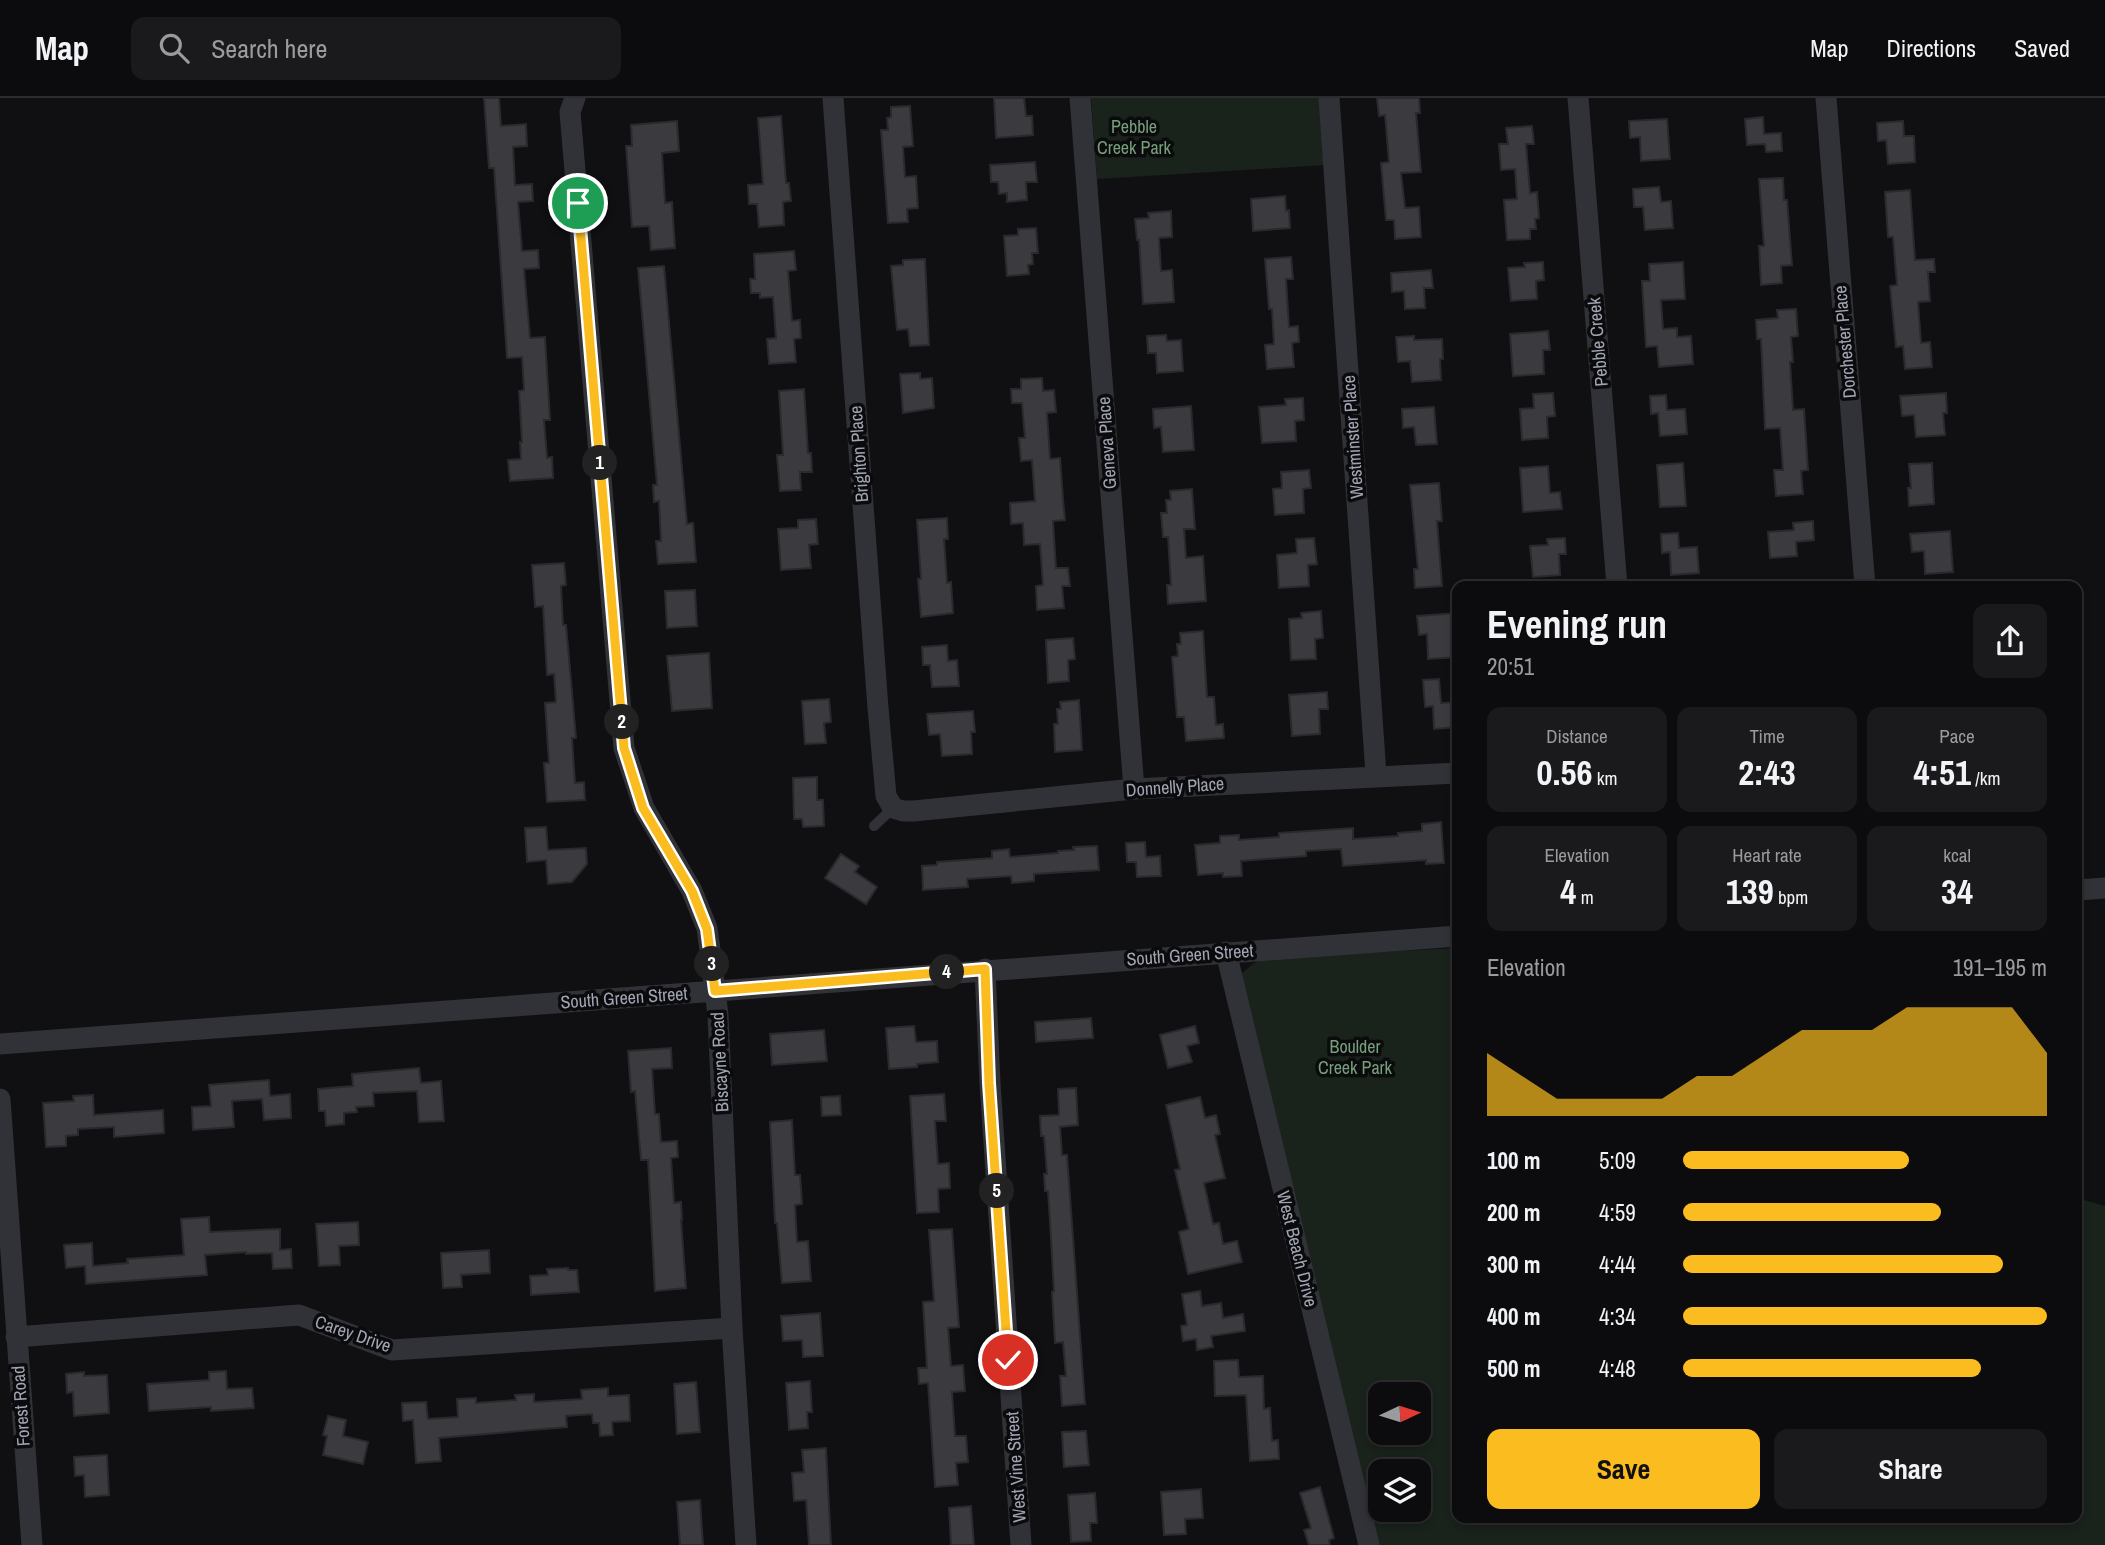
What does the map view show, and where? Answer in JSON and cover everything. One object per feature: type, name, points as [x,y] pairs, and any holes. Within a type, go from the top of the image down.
[{"type":"street","name":"Biscayne Road","points":[[575,98],[570,112],[624,748],[643,808],[692,891],[707,929],[715,991],[746,1545]]},
{"type":"street","name":"Brighton Place","points":[[833,98],[878,708],[886,796],[893,808]]},
{"type":"street","name":"Geneva Place","points":[[1080,98],[1134,789]]},
{"type":"street","name":"Westminster Place","points":[[1329,98],[1376,775]]},
{"type":"street","name":"Pebble Creek","points":[[1578,98],[1617,581]]},
{"type":"street","name":"Dorchester Place","points":[[1826,98],[1865,581]]},
{"type":"street","name":"Donnelly Place","points":[[893,808],[914,811],[1134,789],[1452,773]]},
{"type":"street","points":[[2082,890],[2105,888]]},
{"type":"street","name":"South Green Street","points":[[0,1044],[1452,936]]},
{"type":"street","name":"West Beach Drive","points":[[1226,952],[1369,1545]]},
{"type":"street","name":"West Vine Street","points":[[985,969],[989,1083],[1021,1545]]},
{"type":"street","name":"Forest Road","points":[[0,1099],[32,1545]]},
{"type":"street","name":"Carey Drive","points":[[16,1336],[299,1315],[392,1350],[732,1328]]},
{"type":"lane","points":[[874,826],[893,808]]},
{"type":"green space","name":"Pebble Creek Park","points":[[1091,98],[1319,98],[1325,165],[1097,179]]},
{"type":"green space","name":"Boulder Creek Park","points":[[1452,948],[1452,1523],[2082,1523],[2082,1199],[2105,1206],[2105,1545],[1369,1545],[1232,981],[1261,958]]},
{"type":"building","points":[[484,98],[499,98],[501,126],[526,124],[527,146],[513,147],[515,185],[532,184],[533,201],[518,202],[522,251],[538,250],[539,268],[524,269],[530,338],[545,337],[550,420],[544,420],[547,458],[552,457],[553,478],[510,481],[508,460],[521,459],[519,391],[524,390],[522,357],[507,358],[494,168],[489,168]]},
{"type":"building","points":[[994,98],[1024,98],[1026,116],[1032,116],[1033,135],[996,138]]},
{"type":"building","points":[[1377,98],[1419,98],[1420,113],[1416,113],[1421,172],[1401,173],[1405,208],[1419,207],[1421,237],[1395,239],[1394,220],[1386,220],[1381,163],[1389,162],[1385,115],[1379,116]]},
{"type":"building","points":[[910,106],[913,146],[903,147],[905,177],[916,176],[918,208],[907,209],[908,222],[888,223],[881,130],[888,130],[887,118],[891,117],[891,107]]},
{"type":"building","points":[[781,116],[786,183],[789,183],[791,201],[783,202],[784,225],[759,227],[757,204],[749,204],[748,185],[763,184],[758,118]]},
{"type":"building","points":[[1763,117],[1764,134],[1781,133],[1782,151],[1766,152],[1765,144],[1747,145],[1745,119]]},
{"type":"building","points":[[1667,119],[1670,159],[1641,161],[1640,137],[1630,138],[1629,121]]},
{"type":"building","points":[[677,121],[679,151],[662,153],[665,203],[672,202],[675,248],[651,250],[649,226],[632,227],[626,146],[632,146],[631,125]]},
{"type":"building","points":[[1903,121],[1904,136],[1914,136],[1915,162],[1888,164],[1886,140],[1878,141],[1877,123]]},
{"type":"building","points":[[1532,126],[1534,144],[1526,144],[1530,193],[1537,192],[1539,218],[1535,219],[1536,229],[1530,229],[1530,239],[1507,240],[1504,200],[1517,199],[1515,169],[1501,170],[1499,144],[1508,144],[1506,128]]},
{"type":"building","points":[[1035,162],[1037,182],[1026,182],[1027,200],[1007,202],[1007,193],[999,194],[998,182],[991,182],[990,165]]},
{"type":"building","points":[[1783,178],[1792,265],[1781,266],[1782,283],[1761,285],[1759,246],[1764,246],[1759,179]]},
{"type":"building","points":[[1659,187],[1661,202],[1671,201],[1673,228],[1645,230],[1643,207],[1634,207],[1633,189]]},
{"type":"building","points":[[1910,190],[1915,260],[1934,259],[1935,272],[1928,272],[1930,301],[1918,302],[1921,343],[1930,342],[1932,367],[1905,369],[1903,346],[1896,347],[1890,286],[1897,285],[1893,237],[1888,237],[1885,192]]},
{"type":"building","points":[[1285,196],[1290,228],[1253,231],[1251,199]]},
{"type":"building","points":[[1171,211],[1172,237],[1159,238],[1161,271],[1172,270],[1174,302],[1143,304],[1135,219],[1149,218],[1148,213]]},
{"type":"building","points":[[1036,228],[1038,253],[1032,253],[1033,264],[1028,265],[1029,274],[1007,276],[1004,236],[1018,235],[1018,229]]},
{"type":"building","points":[[794,251],[796,270],[788,271],[792,321],[800,320],[801,338],[794,339],[796,362],[769,364],[767,339],[776,338],[773,297],[760,298],[760,293],[751,293],[750,279],[755,279],[754,254]]},
{"type":"building","points":[[1291,257],[1293,279],[1286,279],[1289,327],[1298,326],[1299,342],[1292,343],[1294,367],[1267,369],[1265,345],[1274,344],[1265,259]]},
{"type":"building","points":[[925,259],[929,345],[910,346],[908,329],[897,330],[891,266],[903,265],[903,260]]},
{"type":"building","points":[[1543,262],[1544,280],[1536,281],[1537,299],[1511,301],[1508,268],[1525,267],[1524,263]]},
{"type":"building","points":[[1683,262],[1685,299],[1661,300],[1663,329],[1677,328],[1677,337],[1691,336],[1693,364],[1659,367],[1657,346],[1646,347],[1642,281],[1650,281],[1649,264]]},
{"type":"building","points":[[664,266],[687,524],[693,523],[696,562],[658,564],[656,541],[661,541],[659,501],[654,502],[653,485],[657,485],[638,268]]},
{"type":"building","points":[[1431,270],[1433,288],[1424,288],[1425,308],[1405,309],[1404,291],[1392,292],[1391,273]]},
{"type":"building","points":[[1796,309],[1798,336],[1791,337],[1793,362],[1790,362],[1793,410],[1804,409],[1808,470],[1801,471],[1803,494],[1776,496],[1774,470],[1783,470],[1780,428],[1765,429],[1761,339],[1757,339],[1756,320],[1778,318],[1777,310]]},
{"type":"building","points":[[1548,331],[1550,350],[1543,350],[1544,374],[1513,376],[1510,334]]},
{"type":"building","points":[[1166,335],[1167,341],[1181,340],[1183,371],[1157,373],[1156,353],[1148,353],[1147,336]]},
{"type":"building","points":[[1414,336],[1414,340],[1442,339],[1441,380],[1412,382],[1410,361],[1398,362],[1396,337]]},
{"type":"building","points":[[920,373],[920,379],[932,378],[934,408],[903,413],[900,374]]},
{"type":"building","points":[[1042,378],[1043,391],[1054,390],[1056,412],[1047,413],[1050,459],[1060,458],[1065,520],[1053,521],[1056,568],[1068,568],[1070,586],[1062,586],[1064,608],[1037,610],[1036,586],[1043,585],[1040,544],[1024,545],[1023,523],[1011,524],[1010,503],[1035,501],[1032,460],[1021,461],[1019,438],[1025,438],[1022,403],[1012,403],[1011,389],[1021,389],[1021,379]]},
{"type":"building","points":[[804,389],[808,453],[811,453],[812,472],[800,472],[801,490],[780,491],[777,455],[783,455],[779,391]]},
{"type":"building","points":[[1553,393],[1555,416],[1547,417],[1548,438],[1522,440],[1520,409],[1534,408],[1533,394]]},
{"type":"building","points":[[1946,393],[1947,413],[1943,413],[1945,435],[1916,437],[1914,415],[1902,416],[1900,396]]},
{"type":"building","points":[[1666,395],[1667,410],[1685,409],[1687,434],[1660,436],[1658,413],[1651,414],[1650,396]]},
{"type":"building","points":[[1303,398],[1304,420],[1295,421],[1296,441],[1262,443],[1259,407],[1286,405],[1285,399]]},
{"type":"building","points":[[1191,406],[1194,450],[1163,452],[1161,427],[1154,428],[1153,409]]},
{"type":"building","points":[[1434,407],[1437,444],[1416,445],[1414,427],[1403,428],[1402,409]]},
{"type":"building","points":[[1683,463],[1686,506],[1660,507],[1657,465]]},
{"type":"building","points":[[1932,463],[1934,504],[1909,506],[1909,464]]},
{"type":"building","points":[[1548,466],[1550,493],[1560,492],[1562,509],[1523,512],[1520,468]]},
{"type":"building","points":[[1309,470],[1311,488],[1303,489],[1304,513],[1275,515],[1273,489],[1282,488],[1281,472]]},
{"type":"building","points":[[1439,483],[1442,521],[1437,521],[1442,586],[1415,588],[1414,569],[1418,569],[1410,485]]},
{"type":"building","points":[[1192,489],[1195,529],[1184,529],[1186,558],[1203,556],[1206,601],[1168,604],[1167,585],[1171,585],[1168,537],[1163,537],[1161,513],[1167,513],[1166,500],[1171,500],[1170,491]]},
{"type":"building","points":[[947,518],[948,539],[944,539],[947,583],[951,582],[953,613],[921,617],[917,520]]},
{"type":"building","points":[[816,519],[818,544],[809,545],[811,568],[781,570],[778,529],[798,528],[798,520]]},
{"type":"building","points":[[1813,521],[1814,540],[1796,542],[1797,556],[1770,558],[1768,532],[1794,530],[1793,523]]},
{"type":"building","points":[[1950,531],[1953,572],[1925,574],[1924,551],[1912,552],[1910,534]]},
{"type":"building","points":[[1678,533],[1679,548],[1697,547],[1699,573],[1671,575],[1670,552],[1662,553],[1661,534]]},
{"type":"building","points":[[1314,538],[1317,564],[1308,565],[1309,586],[1279,588],[1277,555],[1297,553],[1296,539]]},
{"type":"building","points":[[1565,538],[1566,554],[1559,554],[1560,575],[1533,577],[1530,546],[1548,545],[1547,539]]},
{"type":"building","points":[[564,563],[566,585],[561,586],[576,738],[572,738],[575,783],[584,782],[585,800],[547,802],[544,763],[549,763],[545,703],[556,702],[554,674],[547,675],[543,606],[535,607],[532,565]]},
{"type":"building","points":[[695,590],[697,626],[667,628],[665,591]]},
{"type":"building","points":[[1321,611],[1323,638],[1315,639],[1316,659],[1291,660],[1289,619],[1302,618],[1301,613]]},
{"type":"building","points":[[1452,613],[1452,657],[1428,659],[1427,634],[1419,635],[1417,616]]},
{"type":"building","points":[[1203,631],[1207,697],[1214,697],[1216,725],[1223,724],[1224,738],[1186,741],[1184,717],[1177,717],[1172,657],[1178,656],[1180,633]]},
{"type":"building","points":[[1073,638],[1075,659],[1068,660],[1069,681],[1048,683],[1046,640]]},
{"type":"building","points":[[947,645],[948,661],[957,660],[959,686],[932,687],[930,665],[923,665],[922,647]]},
{"type":"building","points":[[709,653],[712,708],[672,711],[667,656]]},
{"type":"building","points":[[1439,679],[1441,703],[1452,702],[1452,728],[1434,729],[1433,706],[1425,707],[1423,680]]},
{"type":"building","points":[[1327,692],[1328,709],[1319,709],[1320,734],[1292,736],[1289,695]]},
{"type":"building","points":[[829,699],[831,722],[824,723],[826,743],[805,744],[802,701]]},
{"type":"building","points":[[1079,700],[1082,750],[1055,752],[1054,724],[1058,724],[1057,709],[1061,709],[1060,702]]},
{"type":"building","points":[[973,711],[975,732],[971,732],[972,754],[942,756],[940,734],[929,735],[927,714]]},
{"type":"building","points":[[817,777],[817,800],[823,800],[824,826],[803,827],[802,819],[794,819],[793,778]]},
{"type":"building","points":[[1441,822],[1444,863],[1426,864],[1426,860],[1343,866],[1341,849],[1306,851],[1306,856],[1241,861],[1242,876],[1223,877],[1223,873],[1198,875],[1195,845],[1220,843],[1220,836],[1239,835],[1239,840],[1279,837],[1279,833],[1353,828],[1353,839],[1398,836],[1398,833],[1422,831],[1422,824]]},
{"type":"building","points":[[546,827],[548,850],[586,848],[587,864],[572,882],[548,884],[546,860],[527,862],[525,828]]},
{"type":"building","points":[[1145,842],[1146,857],[1160,856],[1161,876],[1137,877],[1136,862],[1127,862],[1126,843]]},
{"type":"building","points":[[1097,846],[1099,870],[1034,874],[1034,881],[1012,883],[1011,876],[967,879],[968,887],[923,890],[922,866],[937,865],[937,862],[992,858],[992,851],[1009,849],[1010,857]]},
{"type":"building","points":[[841,854],[859,866],[855,872],[877,887],[866,904],[825,878]]},
{"type":"building","points":[[1091,1018],[1093,1038],[1036,1042],[1035,1022]]},
{"type":"building","points":[[914,1026],[916,1042],[937,1041],[938,1062],[889,1069],[886,1028]]},
{"type":"building","points":[[1195,1026],[1199,1043],[1187,1046],[1192,1062],[1168,1068],[1160,1035]]},
{"type":"building","points":[[824,1030],[827,1061],[772,1065],[770,1034]]},
{"type":"building","points":[[671,1048],[672,1068],[652,1069],[655,1114],[659,1114],[661,1142],[677,1141],[678,1157],[671,1158],[674,1203],[681,1202],[686,1288],[655,1291],[648,1160],[641,1160],[635,1091],[631,1092],[628,1051]]},
{"type":"building","points":[[419,1068],[421,1083],[441,1081],[444,1121],[419,1122],[417,1091],[373,1093],[374,1106],[356,1107],[357,1112],[344,1113],[344,1124],[326,1126],[325,1111],[319,1111],[318,1089],[353,1086],[352,1074]]},
{"type":"building","points":[[269,1080],[270,1096],[290,1094],[291,1118],[264,1120],[262,1099],[232,1101],[234,1127],[193,1130],[192,1107],[211,1106],[209,1085]]},
{"type":"building","points":[[1076,1088],[1078,1125],[1060,1127],[1062,1155],[1067,1155],[1085,1404],[1062,1406],[1060,1376],[1066,1376],[1063,1342],[1055,1343],[1048,1191],[1045,1191],[1044,1174],[1047,1174],[1040,1116],[1059,1115],[1058,1089]]},
{"type":"building","points":[[944,1094],[946,1121],[935,1121],[938,1164],[949,1163],[950,1188],[938,1189],[939,1212],[917,1213],[910,1096]]},
{"type":"building","points":[[93,1095],[94,1115],[163,1110],[164,1133],[114,1137],[114,1127],[78,1129],[78,1135],[66,1136],[66,1146],[46,1147],[43,1103],[74,1101],[73,1096]]},
{"type":"building","points":[[840,1096],[841,1115],[822,1116],[821,1097]]},
{"type":"building","points":[[1200,1097],[1205,1118],[1216,1115],[1220,1134],[1215,1135],[1225,1178],[1204,1183],[1213,1224],[1219,1223],[1223,1244],[1237,1241],[1242,1262],[1188,1274],[1179,1232],[1189,1229],[1175,1170],[1180,1169],[1166,1105]]},
{"type":"building","points":[[792,1120],[795,1175],[800,1175],[802,1204],[795,1205],[797,1242],[808,1241],[811,1281],[782,1283],[775,1223],[770,1122]]},
{"type":"building","points":[[209,1217],[210,1232],[280,1229],[280,1250],[291,1249],[292,1268],[273,1269],[272,1253],[205,1255],[207,1275],[86,1284],[85,1266],[66,1268],[64,1245],[92,1243],[93,1266],[128,1263],[127,1259],[184,1255],[181,1219]]},
{"type":"building","points":[[358,1222],[359,1245],[339,1246],[340,1265],[319,1266],[316,1224]]},
{"type":"building","points":[[952,1229],[959,1327],[948,1328],[951,1366],[963,1365],[965,1391],[952,1392],[955,1436],[966,1436],[968,1462],[956,1463],[958,1485],[935,1487],[928,1383],[919,1384],[918,1368],[927,1368],[923,1302],[934,1301],[929,1230]]},
{"type":"building","points":[[489,1250],[490,1273],[461,1275],[462,1287],[443,1288],[441,1253]]},
{"type":"building","points":[[547,1269],[577,1270],[579,1292],[531,1295],[530,1276],[548,1275]]},
{"type":"building","points":[[1200,1291],[1202,1306],[1221,1303],[1223,1318],[1243,1314],[1245,1331],[1211,1336],[1213,1347],[1197,1350],[1196,1339],[1183,1341],[1181,1326],[1187,1325],[1182,1294]]},
{"type":"building","points":[[820,1313],[823,1356],[803,1357],[802,1340],[783,1341],[781,1316]]},
{"type":"building","points":[[1238,1360],[1239,1377],[1263,1376],[1264,1409],[1270,1408],[1272,1441],[1278,1440],[1279,1459],[1250,1461],[1246,1395],[1215,1396],[1214,1361]]},
{"type":"building","points":[[226,1371],[227,1389],[252,1388],[254,1408],[211,1411],[211,1407],[149,1411],[147,1384],[209,1380],[209,1372]]},
{"type":"building","points":[[84,1372],[84,1376],[107,1375],[109,1413],[74,1416],[73,1392],[67,1393],[66,1374]]},
{"type":"building","points":[[810,1381],[812,1412],[807,1412],[808,1428],[789,1430],[786,1383]]},
{"type":"building","points":[[696,1382],[700,1432],[677,1434],[674,1384]]},
{"type":"building","points":[[608,1388],[608,1396],[629,1395],[630,1421],[612,1422],[613,1435],[600,1436],[599,1423],[593,1423],[592,1414],[566,1416],[567,1427],[439,1438],[441,1461],[416,1463],[413,1420],[403,1421],[402,1403],[426,1402],[428,1419],[458,1417],[457,1399],[476,1398],[476,1403],[516,1400],[515,1395],[534,1394],[534,1402],[582,1399],[581,1390]]},
{"type":"building","points":[[328,1416],[346,1420],[343,1436],[368,1442],[363,1464],[323,1455],[327,1436],[323,1435]]},
{"type":"building","points":[[1086,1431],[1089,1465],[1064,1467],[1062,1432]]},
{"type":"building","points":[[826,1448],[831,1545],[809,1545],[806,1500],[794,1501],[792,1473],[804,1472],[802,1450]]},
{"type":"building","points":[[107,1455],[109,1495],[85,1497],[84,1475],[75,1476],[74,1457]]},
{"type":"building","points":[[1320,1487],[1334,1538],[1329,1540],[1330,1545],[1309,1545],[1304,1530],[1311,1528],[1300,1493]]},
{"type":"building","points":[[1201,1489],[1203,1518],[1185,1519],[1186,1534],[1164,1535],[1161,1492]]},
{"type":"building","points":[[1095,1493],[1097,1523],[1090,1523],[1091,1541],[1071,1542],[1068,1495]]},
{"type":"building","points":[[700,1500],[703,1545],[680,1545],[677,1502]]},
{"type":"building","points":[[971,1506],[974,1545],[951,1545],[949,1508]]},
{"type":"route","points":[[578,203],[624,748],[643,808],[692,891],[707,929],[715,991],[985,969],[989,1083],[1008,1360]]}]
